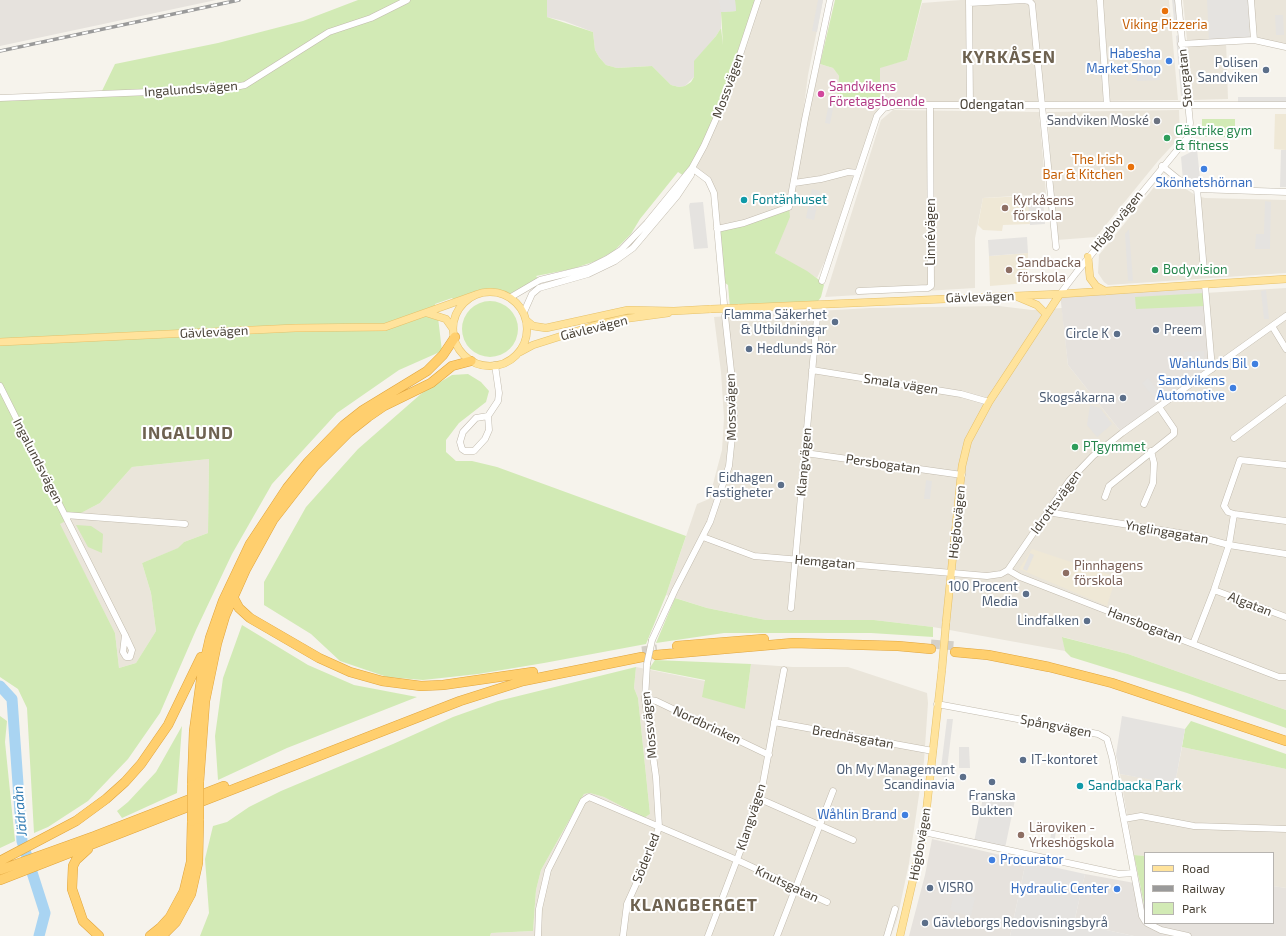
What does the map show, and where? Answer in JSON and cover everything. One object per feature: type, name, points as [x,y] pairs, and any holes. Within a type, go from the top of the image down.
[{"type":"highway","points":[[0,861],[76,821],[106,799],[141,764],[155,746],[175,712],[210,638],[233,576],[250,544],[287,488],[308,462],[344,425],[362,410],[428,371],[443,355],[454,333]]},
{"type":"highway","points":[[196,783],[210,669],[225,616],[251,558],[273,520],[315,466],[349,432],[384,406],[431,383],[452,366],[471,361]]},
{"type":"highway","points":[[233,597],[239,608],[250,618],[319,658],[350,672],[398,684],[420,686],[469,682],[644,657]]},
{"type":"highway","points":[[162,936],[176,922],[191,894],[198,863],[196,783],[198,700],[202,673],[210,638]]},
{"type":"highway","points":[[656,652],[793,643],[931,646]]},
{"type":"highway","points":[[1286,734],[1113,677],[1051,661],[989,650],[956,649],[1049,667],[1112,682],[1286,741]]},
{"type":"highway","points":[[49,857],[97,844],[385,729],[460,701],[523,681],[644,657]]},
{"type":"highway","points":[[0,880],[12,871],[391,720],[522,675]]},
{"type":"highway","points":[[150,936],[170,917],[184,891],[191,862],[196,820]]},
{"type":"highway","points":[[97,844],[76,860],[73,866],[71,880],[75,902],[83,921],[99,936]]},
{"type":"highway","points":[[0,870],[12,871]]},
{"type":"main road","points":[[1088,257],[1090,278],[1096,286],[1108,292]]},
{"type":"main road","name":"Gävlevägen","points":[[527,321],[533,326],[546,328],[628,310],[674,311],[1108,292],[1286,279]]},
{"type":"main road","points":[[497,292],[511,297],[524,312],[527,321],[528,333],[518,354],[507,361],[495,365],[487,366],[471,361],[460,351],[456,344],[454,333],[455,317],[461,306],[468,299],[478,294],[497,292]]},
{"type":"main road","name":"Gävlevägen","points":[[0,342],[287,329],[385,327],[478,294]]},
{"type":"main road","name":"Högbovägen","points":[[900,936],[906,919],[924,832],[962,475],[968,441],[989,402],[1060,294]]},
{"type":"main road","points":[[1015,296],[1037,305],[1046,314]]},
{"type":"main road","name":"Gävlevägen","points":[[518,354],[533,344],[593,326],[622,319],[647,317],[674,311]]},
{"type":"main road","points":[[426,313],[446,319],[454,333]]},
{"type":"street","name":"Ingalundsvägen","points":[[0,98],[225,89],[245,85],[329,32],[371,18],[407,0]]},
{"type":"street","name":"Mossvägen","points":[[524,312],[530,297],[539,288],[567,277],[601,268],[615,261],[633,248],[677,196],[691,175],[692,168],[712,130],[727,94],[758,0]]},
{"type":"street","points":[[717,229],[744,223],[787,208],[794,183],[805,119],[830,0]]},
{"type":"street","points":[[970,105],[969,1],[1024,0],[1030,2],[1056,247]]},
{"type":"street","points":[[1100,0],[1107,105]]},
{"type":"street","name":"Storgatan","points":[[1162,166],[1188,137],[1190,129],[1178,0]]},
{"type":"street","points":[[1251,0],[1254,40]]},
{"type":"street","points":[[1181,44],[1254,40],[1286,47]]},
{"type":"street","name":"Odengatan","points":[[822,281],[880,111],[884,108],[896,105],[1286,105]]},
{"type":"street","name":"Linnévägen","points":[[859,291],[928,288],[931,286],[930,105]]},
{"type":"street","points":[[1162,166],[1178,179],[1197,189],[1286,192]]},
{"type":"street","name":"Högbovägen","points":[[1060,294],[1162,166]]},
{"type":"street","points":[[692,168],[701,174],[711,186],[717,229],[724,304]]},
{"type":"street","points":[[794,183],[821,179],[848,172],[858,173]]},
{"type":"street","points":[[1197,189],[1204,271]]},
{"type":"street","name":"Mossvägen","points":[[511,297],[540,280],[567,277]]},
{"type":"street","points":[[1205,285],[1212,369]]},
{"type":"street","name":"Mossvägen","points":[[659,827],[656,777],[645,699],[644,657],[675,590],[703,538],[718,501],[729,466],[734,417],[733,389],[725,316]]},
{"type":"street","name":"Idrottsvägen","points":[[1008,570],[1069,481],[1093,456],[1286,316]]},
{"type":"street","name":"Klangvägen","points":[[791,608],[817,317]]},
{"type":"street","points":[[1272,326],[1286,349]]},
{"type":"street","points":[[488,416],[476,418],[463,432],[460,442],[465,451],[474,451],[485,439],[489,430],[488,416],[496,405],[499,394],[495,365]]},
{"type":"street","name":"Smala vägen","points":[[812,370],[961,394],[989,402]]},
{"type":"street","name":"Ingalundsvägen","points":[[0,386],[126,635]]},
{"type":"street","points":[[1234,438],[1286,399]]},
{"type":"street","points":[[1105,497],[1109,486],[1172,436],[1175,431],[1159,407]]},
{"type":"street","points":[[1144,504],[1153,482],[1155,468],[1152,451]]},
{"type":"street","name":"Persbogatan","points":[[805,453],[962,475]]},
{"type":"street","points":[[1286,465],[1240,460],[1224,506],[1228,512],[1234,514],[1286,521]]},
{"type":"street","name":"Ynglingagatan","points":[[1047,512],[1192,535],[1229,545],[1286,554]]},
{"type":"street","points":[[1193,644],[1214,590],[1229,545],[1234,514]]},
{"type":"street","name":"Ingalundsvägen","points":[[65,515],[185,524]]},
{"type":"street","name":"Hemgatan","points":[[703,538],[754,556],[951,573]]},
{"type":"street","points":[[951,573],[996,576],[1008,570]]},
{"type":"street","name":"Hansbogatan","points":[[1008,570],[1193,644],[1285,678]]},
{"type":"street","name":"Algatan","points":[[1214,590],[1286,617]]},
{"type":"street","name":"Klangvägen","points":[[708,936],[760,799],[784,670]]},
{"type":"street","name":"Nordbrinken","points":[[645,699],[656,701],[769,755]]},
{"type":"street","name":"Spångvägen","points":[[937,704],[1098,734],[1104,737],[1109,745],[1134,873],[1144,914]]},
{"type":"street","name":"Brednäsgatan","points":[[774,722],[933,751]]},
{"type":"street","points":[[777,936],[833,791]]},
{"type":"street","points":[[538,936],[539,909],[548,870],[584,799],[594,797],[659,827]]},
{"type":"street","points":[[760,799],[853,840]]},
{"type":"street","points":[[1124,819],[1141,816],[1194,826],[1286,829]]},
{"type":"street","name":"Knutsgatan","points":[[659,827],[737,860],[827,902]]},
{"type":"street","name":"Söderled","points":[[624,935],[627,904],[651,852],[659,827]]},
{"type":"street","points":[[924,832],[1119,874],[1134,873]]},
{"type":"street","points":[[887,936],[895,909]]},
{"type":"street","name":"Spångvägen","points":[[1150,924],[1161,930],[1188,936]]},
{"type":"shaded area","points":[[0,0],[216,0],[0,46]]},
{"type":"shaded area","points":[[547,0],[746,0],[736,11],[721,12],[721,28],[695,61],[694,77],[685,86],[679,87],[671,85],[652,66],[617,68],[606,65],[595,50],[593,32],[564,21],[547,17]]},
{"type":"shaded area","points":[[719,0],[735,0],[736,11],[721,12]]},
{"type":"shaded area","points":[[760,0],[823,0],[808,75],[795,176],[820,64],[833,68],[839,76],[837,96],[878,102],[880,111],[842,223],[817,278],[775,253],[778,244],[717,229],[711,186],[692,168]]},
{"type":"shaded area","points":[[818,0],[823,0],[817,32],[812,31]]},
{"type":"shaded area","points":[[961,0],[1169,0],[1178,100],[933,103],[880,102],[880,67],[907,60],[922,3]]},
{"type":"shaded area","points":[[1172,0],[1175,0],[1177,30],[1175,30]]},
{"type":"shaded area","points":[[1183,0],[1286,0],[1286,46],[1265,41],[1226,41],[1228,99],[1193,100]]},
{"type":"shaded area","points":[[1207,0],[1248,0],[1250,39],[1209,41]]},
{"type":"shaded area","points":[[1275,15],[1283,15],[1284,35],[1276,35]]},
{"type":"shaded area","points":[[1178,35],[1184,95],[1181,96],[1176,36]]},
{"type":"shaded area","points":[[1158,59],[1160,80],[1137,81],[1136,60]]},
{"type":"shaded area","points":[[1238,97],[1286,97],[1286,103],[1238,102]]},
{"type":"shaded area","points":[[829,103],[834,104],[830,124],[825,123]]},
{"type":"shaded area","points":[[893,110],[1039,112],[1046,194],[983,198],[975,238],[975,288],[825,297],[881,120]]},
{"type":"shaded area","points":[[1179,110],[1180,137],[1158,161],[1096,237],[1057,240],[1047,112]]},
{"type":"shaded area","points":[[1275,114],[1286,114],[1286,150],[1274,149]]},
{"type":"shaded area","points":[[1197,149],[1200,178],[1183,180],[1181,157]]},
{"type":"shaded area","points":[[1281,150],[1286,150],[1286,187],[1280,187]]},
{"type":"shaded area","points":[[1159,181],[1172,188],[1181,186],[1197,196],[1205,198],[1286,200],[1286,273],[1108,285],[1098,273],[1099,255]]},
{"type":"shaded area","points":[[812,189],[820,191],[814,220],[806,218]]},
{"type":"shaded area","name":"Kyrkåsens förskola","points":[[1028,196],[1030,224],[1003,225],[1002,231],[983,230],[978,225],[983,198]]},
{"type":"shaded area","points":[[1043,200],[1045,224],[1030,225],[1028,201]]},
{"type":"shaded area","points":[[1265,201],[1271,202],[1270,249],[1255,249],[1256,234],[1264,234]]},
{"type":"shaded area","points":[[703,202],[708,248],[694,249],[689,206],[690,203]]},
{"type":"shaded area","points":[[1129,229],[1133,281],[1128,281],[1125,234]]},
{"type":"shaded area","points":[[1027,237],[1028,253],[989,256],[988,240]]},
{"type":"shaded area","name":"Sandbacka förskola","points":[[1028,253],[1027,283],[990,286],[989,256]]},
{"type":"shaded area","points":[[1205,285],[1212,369],[1122,433],[1068,365],[1060,294]]},
{"type":"shaded area","points":[[1286,288],[1286,710],[1128,654],[1063,637],[1065,651],[933,627],[874,620],[766,620],[707,608],[666,595],[697,504],[709,499],[722,450],[724,418],[721,372],[714,317],[870,308],[999,306],[1032,310],[1062,308],[1068,365],[1122,433],[1205,293]]},
{"type":"shaded area","points":[[1266,290],[1269,319],[1264,319],[1261,291]]},
{"type":"shaded area","points":[[1204,351],[1204,359],[1184,360],[1184,352]]},
{"type":"shaded area","points":[[1148,378],[1161,394],[1155,399],[1142,383]]},
{"type":"shaded area","points":[[1090,405],[1100,408],[1112,424],[1097,437],[1087,425]]},
{"type":"shaded area","points":[[209,459],[208,533],[184,542],[179,548],[142,563],[151,593],[156,631],[136,663],[119,668],[115,633],[59,524],[100,503],[132,467]]},
{"type":"shaded area","points":[[926,480],[932,481],[930,499],[924,499]]},
{"type":"shaded area","name":"Pinnhagens förskola","points":[[1032,549],[1116,577],[1107,606],[1019,569]]},
{"type":"shaded area","points":[[1030,553],[1034,555],[1027,571],[1023,569]]},
{"type":"shaded area","points":[[751,664],[793,667],[848,667],[927,693],[928,703],[924,761],[909,863],[897,920],[891,936],[490,936],[491,933],[533,931],[536,890],[541,870],[584,794],[590,793],[604,797],[644,818],[650,814],[638,698],[634,688],[636,667],[705,681],[745,709]]},
{"type":"shaded area","points":[[1122,716],[1185,729],[1175,784],[1120,774],[1116,755]]},
{"type":"shaded area","points":[[947,719],[953,719],[946,777],[940,776]]},
{"type":"shaded area","points":[[959,747],[969,747],[970,768],[959,768]]},
{"type":"shaded area","points":[[1182,747],[1286,769],[1286,888],[1274,886],[1274,852],[1144,852],[1144,856],[1134,855],[1120,774],[1175,783]]},
{"type":"shaded area","points":[[984,793],[1015,800],[1005,848],[974,842]]},
{"type":"shaded area","points":[[1052,829],[1056,830],[1054,846],[1049,845]]},
{"type":"shaded area","points":[[932,839],[1026,861],[1010,936],[909,936],[925,875]]},
{"type":"shaded area","points":[[1026,861],[1085,874],[1074,923],[1134,936],[1010,936]]},
{"type":"shaded area","points":[[1085,874],[1140,884],[1144,905],[1144,924],[1274,924],[1274,886],[1286,888],[1286,936],[1134,936],[1074,923]]},
{"type":"shaded area","points":[[954,893],[975,897],[971,916],[950,911]]},
{"type":"green space","points":[[358,0],[547,0],[547,17],[593,32],[595,50],[606,65],[617,68],[652,66],[671,85],[679,87],[685,86],[691,82],[694,77],[694,61],[721,28],[723,45],[721,12],[736,11],[735,0],[758,0],[712,130],[684,176],[678,172],[640,219],[631,234],[614,251],[596,261],[572,269],[536,276],[540,280],[511,297],[503,293],[489,292],[455,301],[452,298],[435,304],[437,309],[442,351],[399,370],[337,413],[272,484],[232,554],[196,630],[160,713],[128,759],[88,801],[48,827],[34,833],[27,708],[18,689],[0,677],[0,98],[100,95],[115,64],[218,43],[303,21]],"holes":[[[209,459],[208,533],[184,542],[178,548],[142,563],[151,593],[156,631],[136,663],[119,668],[115,633],[60,524],[100,503],[132,467]]]},
{"type":"green space","points":[[835,0],[922,0],[907,60],[880,68],[880,102],[837,96],[839,76],[833,68],[820,64]]},
{"type":"green space","points":[[1202,119],[1235,119],[1235,137],[1202,137]]},
{"type":"green space","points":[[789,207],[790,217],[775,253],[807,271],[822,282],[824,285],[821,297],[816,304],[730,308],[728,285],[722,281],[717,229]]},
{"type":"green space","points":[[1205,293],[1206,306],[1136,309],[1135,297]]},
{"type":"green space","points":[[485,301],[495,301],[510,309],[516,318],[518,329],[516,340],[510,349],[495,357],[485,357],[474,352],[467,345],[462,334],[462,324],[467,313],[474,306]]},
{"type":"green space","points":[[468,374],[481,382],[489,391],[486,402],[459,423],[446,440],[446,452],[456,461],[472,461],[497,467],[686,536],[666,595],[646,644],[478,674],[423,680],[387,677],[340,661],[311,634],[264,605],[264,582],[306,507],[358,449],[422,393],[452,375]]},
{"type":"green space","points":[[76,525],[91,526],[103,534],[102,553],[88,547]]},
{"type":"green space","points":[[675,598],[707,608],[766,620],[874,620],[933,627],[933,637],[871,633],[724,633],[656,643]]},
{"type":"green space","points":[[242,625],[308,665],[354,685],[417,697],[287,748],[218,780],[215,736],[223,678]]},
{"type":"green space","points":[[1062,637],[1128,654],[1286,710],[1286,728],[1187,693],[1071,657],[1065,651]]},
{"type":"green space","points":[[655,660],[751,664],[745,709],[702,697],[705,680],[649,669]]},
{"type":"green space","points":[[636,667],[634,688],[638,698],[650,814],[644,818],[604,797],[590,793],[584,794],[541,870],[536,890],[533,931],[491,933],[490,936],[200,936],[209,913],[205,859],[213,826],[227,822],[249,807],[281,791],[453,717],[498,701]]},
{"type":"green space","points":[[0,716],[7,721],[5,742],[15,841],[0,848]]},
{"type":"green space","points":[[1191,721],[1286,754],[1286,769],[1182,747],[1185,729]]},
{"type":"green space","points":[[182,726],[177,793],[122,818],[117,811],[128,802],[156,772]]},
{"type":"green space","points":[[1134,855],[1144,856],[1144,905]]},
{"type":"waterway","name":"Jädraån","points":[[0,686],[12,699],[22,841],[45,913],[39,936]]},
{"type":"tunnel","points":[[931,644],[957,646]]},
{"type":"tunnel","points":[[642,651],[657,649]]},
{"type":"railway","points":[[0,51],[239,0]]},
{"type":"place","name":"Viking Pizzeria","points":[[1165,11]]},
{"type":"place","name":"Habesha Market Shop","points":[[1169,61]]},
{"type":"place","name":"Polisen Sandviken","points":[[1266,70]]},
{"type":"place","name":"Sandvikens Företagsboende","points":[[821,94]]},
{"type":"place","name":"Sandviken Moské","points":[[1157,121]]},
{"type":"place","name":"Gästrike gym & fitness","points":[[1167,138]]},
{"type":"place","name":"The Irish Bar & Kitchen","points":[[1131,167]]},
{"type":"place","name":"Skönhetshörnan","points":[[1204,169]]},
{"type":"place","name":"Fontänhuset","points":[[744,200]]},
{"type":"place","name":"Kyrkåsens förskola","points":[[1005,208]]},
{"type":"place","name":"Sandbacka förskola","points":[[1009,270]]},
{"type":"place","name":"Bodyvision","points":[[1155,270]]},
{"type":"place","name":"Flamma Säkerhet & Utbildningar","points":[[835,322]]},
{"type":"place","name":"Preem","points":[[1156,330]]},
{"type":"place","name":"Circle K","points":[[1117,334]]},
{"type":"place","name":"Hedlunds Rör","points":[[749,349]]},
{"type":"place","name":"Wahlunds Bil","points":[[1255,364]]},
{"type":"place","name":"Sandvikens Automotive","points":[[1233,388]]},
{"type":"place","name":"Skogsåkarna","points":[[1123,398]]},
{"type":"place","name":"PTgymmet","points":[[1075,447]]},
{"type":"place","name":"Eidhagen Fastigheter","points":[[781,485]]},
{"type":"place","name":"Pinnhagens förskola","points":[[1066,573]]},
{"type":"place","name":"100 Procent Media","points":[[1026,594]]},
{"type":"place","name":"Lindfalken","points":[[1087,621]]},
{"type":"place","name":"IT-kontoret","points":[[1023,760]]},
{"type":"place","name":"Oh My Management Scandinavia","points":[[963,777]]},
{"type":"place","name":"Franska Bukten","points":[[992,782]]},
{"type":"place","name":"Sandbacka Park","points":[[1080,786]]},
{"type":"place","name":"Wåhlin Brand","points":[[905,815]]},
{"type":"place","name":"Läroviken - Yrkeshögskola","points":[[1021,835]]},
{"type":"place","name":"Procurator","points":[[992,860]]},
{"type":"place","name":"VISRO","points":[[930,888]]},
{"type":"place","name":"Hydraulic Center","points":[[1117,889]]},
{"type":"place","name":"Gävleborgs Redovisningsbyrå","points":[[925,923]]},
{"type":"district","name":"KYRKÅSEN","points":[[1009,57]]},
{"type":"district","name":"INGALUND","points":[[188,433]]},
{"type":"district","name":"KLANGBERGET","points":[[694,905]]}]
